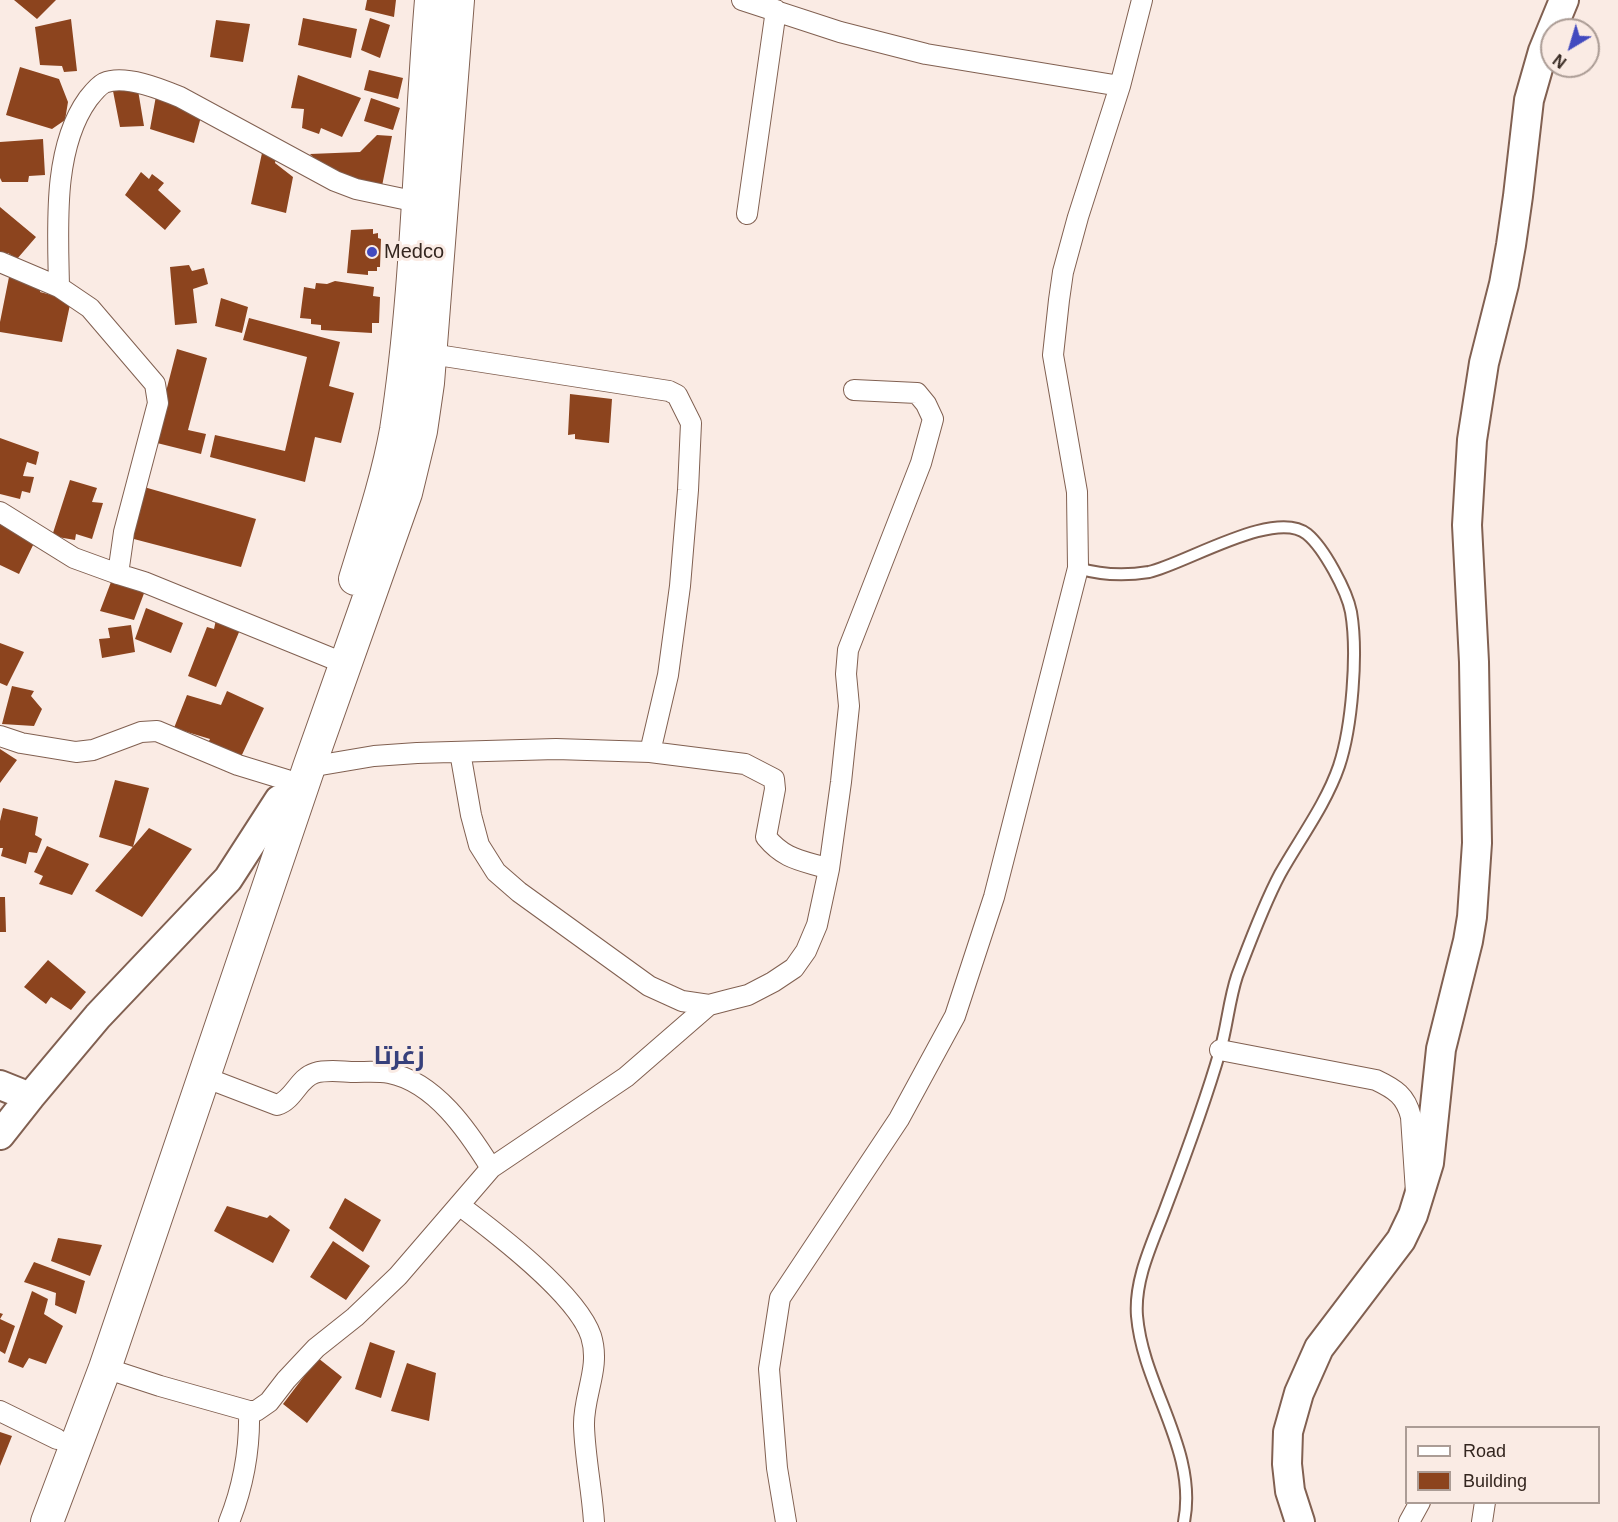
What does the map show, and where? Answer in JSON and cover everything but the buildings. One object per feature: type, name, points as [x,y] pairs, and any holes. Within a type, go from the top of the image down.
[{"type":"main road","points":[[47,1522],[105,1368],[204,1077],[254,898],[292,782],[406,494],[421,431],[431,354],[440,252],[429,205],[431,0]]},
{"type":"main road","points":[[25,1522],[104,1316],[254,898],[378,506],[392,450],[458,0]]},
{"type":"street","points":[[742,0],[840,32],[926,54],[1120,86]]},
{"type":"street","points":[[786,1522],[777,1468],[769,1370],[780,1298],[899,1119],[955,1016],[994,897],[1078,568],[1077,492],[1053,355],[1063,272],[1077,217],[1120,86],[1142,0]]},
{"type":"street","points":[[1300,1522],[1290,1491],[1287,1464],[1288,1432],[1299,1393],[1319,1348],[1401,1240],[1413,1215],[1429,1163],[1441,1049],[1468,941],[1477,843],[1475,716],[1467,525],[1472,440],[1484,363],[1504,284],[1511,245],[1529,100],[1543,51],[1564,0]]},
{"type":"street","points":[[747,214],[776,10]]},
{"type":"street","points":[[59,287],[61,188],[69,136],[91,96],[102,83],[114,80],[158,88],[180,97],[334,181],[356,189],[429,205]]},
{"type":"street","points":[[0,262],[59,287],[90,308],[155,384],[158,403],[124,532],[118,574]]},
{"type":"street","points":[[431,354],[669,391],[677,395],[691,423],[688,490],[680,586],[668,675],[650,752]]},
{"type":"street","points":[[460,752],[471,816],[479,845],[495,872],[649,986],[682,1001],[709,1005],[748,995],[794,968],[806,951],[817,925],[829,869],[849,706],[846,674],[848,650],[921,464],[933,419],[926,404],[917,393],[854,390]]},
{"type":"street","points":[[0,512],[74,558],[144,582],[331,658]]},
{"type":"street","points":[[0,736],[21,743],[76,752],[93,750],[141,732],[157,730],[238,765],[292,782],[374,756],[460,752],[556,749],[650,752],[745,764],[774,779],[775,789],[766,837],[777,850],[787,856],[829,869]]},
{"type":"street","points":[[0,1135],[98,1016],[228,879],[292,782]]},
{"type":"street","points":[[105,1368],[160,1386],[256,1411],[269,1402],[285,1380],[316,1348],[355,1317],[398,1276],[491,1168],[626,1077],[709,1005]]},
{"type":"street","points":[[1220,1050],[1376,1080],[1395,1089],[1408,1105],[1412,1117],[1416,1196],[1413,1215]]},
{"type":"street","points":[[204,1077],[277,1105],[291,1097],[314,1073],[328,1071],[390,1073],[422,1088],[459,1119],[491,1168]]},
{"type":"street","points":[[0,1085],[30,1097]]},
{"type":"street","points":[[459,1205],[501,1236],[555,1287],[580,1315],[590,1335],[595,1358],[593,1378],[585,1407],[584,1425],[594,1522]]},
{"type":"street","points":[[229,1522],[238,1500],[246,1458],[250,1433],[249,1411]]},
{"type":"street","points":[[0,1412],[57,1439]]},
{"type":"street","points":[[1409,1522],[1419,1504]]},
{"type":"street","points":[[1482,1522],[1485,1504]]},
{"type":"lane","points":[[1078,568],[1114,575],[1152,571],[1227,541],[1278,526],[1293,527],[1306,532],[1326,556],[1351,609],[1354,646],[1350,708],[1339,767],[1279,877],[1236,980],[1220,1050],[1189,1145],[1149,1251],[1140,1283],[1137,1314],[1143,1350],[1175,1438],[1186,1484],[1187,1508],[1184,1522]]},
{"type":"place","name":"Medco","points":[[372,252]]},
{"type":"district","name":"زغرتا","points":[[399,1057]]}]
